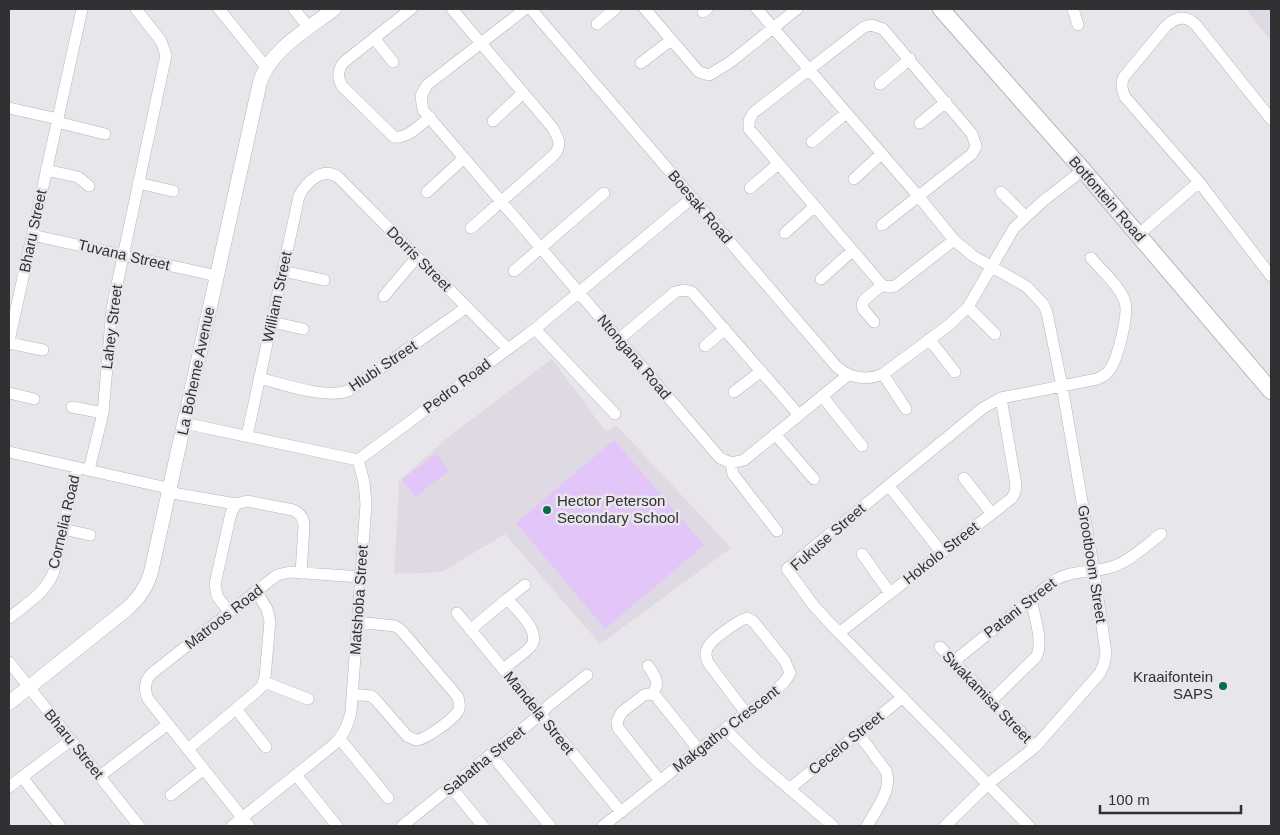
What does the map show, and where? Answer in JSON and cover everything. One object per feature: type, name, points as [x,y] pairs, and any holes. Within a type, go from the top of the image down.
[{"type":"main road","name":"Botfontein Road","points":[[941,9],[1083,170],[1271,391]]},
{"type":"street","name":"Bharu Street","points":[[9,342],[82,9]]},
{"type":"street","name":"Lahey Street","points":[[89,470],[103,413],[112,308],[166,55],[161,41],[136,9]]},
{"type":"street","points":[[219,9],[266,66]]},
{"type":"street","points":[[294,9],[309,28]]},
{"type":"street","name":"La Boheme Avenue","points":[[9,703],[127,609],[146,585],[151,572],[260,82],[266,66],[275,55],[334,9]]},
{"type":"street","points":[[411,9],[341,65],[338,76],[342,86],[394,137],[406,135],[430,117]]},
{"type":"street","points":[[452,9],[552,127],[558,137],[559,150],[471,228]]},
{"type":"street","name":"Ntongana Road","points":[[525,9],[424,88],[421,96],[421,105],[426,114],[720,458],[731,463],[733,474],[777,531]]},
{"type":"street","name":"Boesak Road","points":[[531,9],[836,366],[848,375]]},
{"type":"street","points":[[598,24],[615,9]]},
{"type":"street","points":[[645,9],[699,72],[709,75],[729,63],[797,9]]},
{"type":"street","points":[[757,9],[954,240],[973,256],[991,266]]},
{"type":"street","points":[[1073,9],[1078,25]]},
{"type":"street","points":[[1271,119],[1196,25],[1185,18],[1173,20],[1123,78],[1122,90],[1126,97],[1199,182],[1271,276]]},
{"type":"street","points":[[882,225],[972,154],[976,146],[972,134],[884,29],[871,25],[864,27],[753,113],[749,122],[750,132],[882,285],[888,287],[896,286],[954,240]]},
{"type":"street","points":[[374,38],[393,62]]},
{"type":"street","points":[[641,63],[671,40]]},
{"type":"street","points":[[880,84],[910,59]]},
{"type":"street","points":[[493,121],[523,93]]},
{"type":"street","points":[[920,124],[946,102]]},
{"type":"street","points":[[9,108],[105,134]]},
{"type":"street","points":[[812,142],[846,113]]},
{"type":"street","points":[[854,179],[881,154]]},
{"type":"street","points":[[427,192],[464,158]]},
{"type":"street","points":[[750,188],[778,164]]},
{"type":"street","points":[[46,170],[78,177],[88,186]]},
{"type":"street","points":[[731,463],[744,460],[848,375],[864,378],[883,374],[949,325],[968,307],[1014,228],[1083,170]]},
{"type":"street","name":"Dorris Street","points":[[328,173],[338,177],[508,349]]},
{"type":"street","name":"William Street","points":[[247,436],[299,196],[306,185],[314,178],[328,173]]},
{"type":"street","points":[[1138,235],[1199,182]]},
{"type":"street","points":[[138,183],[173,191]]},
{"type":"street","points":[[1001,192],[1026,216]]},
{"type":"street","points":[[514,271],[604,193]]},
{"type":"street","name":"Pedro Road","points":[[358,460],[535,329],[692,198]]},
{"type":"street","points":[[785,233],[814,207]]},
{"type":"street","name":"Tuvana Street","points":[[32,235],[216,276]]},
{"type":"street","points":[[821,279],[852,251]]},
{"type":"street","points":[[384,296],[417,257]]},
{"type":"street","name":"Fukuse Street","points":[[1029,826],[839,633],[814,606],[787,569],[983,408],[1001,398],[1097,379],[1107,373],[1116,355],[1126,311],[1122,298],[1091,258]]},
{"type":"street","name":"Grootboom Street","points":[[945,826],[988,784],[1036,747],[1100,673],[1106,653],[1062,386],[1047,313],[1044,305],[1028,287],[991,266]]},
{"type":"street","points":[[283,271],[324,280]]},
{"type":"street","points":[[874,322],[862,305],[864,300],[882,285]]},
{"type":"street","points":[[619,339],[675,292],[684,290],[696,294],[799,415]]},
{"type":"street","name":"Hlubi Street","points":[[259,378],[317,392],[332,394],[348,391],[467,307]]},
{"type":"street","points":[[968,307],[995,334]]},
{"type":"street","points":[[272,322],[303,329]]},
{"type":"street","points":[[535,329],[615,414]]},
{"type":"street","points":[[705,346],[725,329]]},
{"type":"street","points":[[929,339],[955,372]]},
{"type":"street","points":[[9,342],[43,350]]},
{"type":"street","points":[[734,392],[761,371]]},
{"type":"street","points":[[883,374],[906,409]]},
{"type":"street","points":[[9,393],[34,398]]},
{"type":"street","points":[[822,396],[862,446]]},
{"type":"street","name":"Hokolo Street","points":[[839,633],[1012,498],[1016,488],[1001,398]]},
{"type":"street","points":[[72,406],[103,413]]},
{"type":"street","points":[[184,423],[358,460]]},
{"type":"street","points":[[776,434],[814,479]]},
{"type":"street","points":[[9,452],[163,487],[178,494],[236,504],[247,501],[293,510],[303,519],[304,526],[301,573]]},
{"type":"street","name":"Matshoba Street","points":[[232,826],[246,822],[296,775],[340,739],[350,719],[366,504],[364,482],[358,460]]},
{"type":"street","name":"Cornelia Road","points":[[9,618],[42,592],[50,582],[77,468]]},
{"type":"street","name":"Hokolo Street","points":[[964,478],[992,514]]},
{"type":"street","points":[[889,486],[942,553]]},
{"type":"street","points":[[229,612],[217,596],[215,584],[230,513],[236,504]]},
{"type":"street","points":[[63,529],[90,535]]},
{"type":"street","name":"Patani Street","points":[[953,662],[1061,576],[1094,571],[1119,564],[1161,534]]},
{"type":"street","name":"Hokolo Street","points":[[862,554],[890,593]]},
{"type":"street","name":"Matroos Road","points":[[246,822],[146,695],[145,686],[148,677],[277,574],[285,572],[361,577]]},
{"type":"street","points":[[470,630],[525,585]]},
{"type":"street","points":[[188,749],[236,710],[264,682],[270,620],[267,609],[256,591]]},
{"type":"street","points":[[503,669],[530,647],[534,637],[532,628],[507,599]]},
{"type":"street","points":[[991,701],[1036,657],[1038,652],[1040,644],[1031,599]]},
{"type":"street","name":"Mandela Street","points":[[457,614],[621,812]]},
{"type":"street","name":"Makgatho Crescent","points":[[604,826],[786,681],[790,673],[785,661],[753,621],[747,618],[738,622],[708,645],[705,655],[709,664],[746,712]]},
{"type":"street","points":[[352,694],[373,697],[407,736],[416,740],[426,737],[455,715],[459,707],[458,697],[401,630],[395,626],[357,622]]},
{"type":"street","name":"Swakamisa Street","points":[[940,647],[1036,747]]},
{"type":"street","name":"Bharu Street","points":[[9,662],[139,826]]},
{"type":"street","points":[[648,666],[658,682],[652,694]]},
{"type":"street","name":"Sabatha Street","points":[[404,826],[587,675]]},
{"type":"street","points":[[264,682],[308,699]]},
{"type":"street","points":[[660,781],[620,731],[617,725],[618,718],[622,712],[644,695],[652,694],[657,697],[699,750]]},
{"type":"street","name":"Cecelo Street","points":[[789,789],[903,697]]},
{"type":"street","points":[[236,710],[266,747]]},
{"type":"street","points":[[100,776],[168,724]]},
{"type":"street","points":[[725,729],[757,761],[833,826]]},
{"type":"street","points":[[858,733],[886,771],[889,781],[867,826]]},
{"type":"street","points":[[340,739],[388,798]]},
{"type":"street","points":[[9,787],[71,740]]},
{"type":"street","points":[[491,754],[550,826]]},
{"type":"street","points":[[171,795],[204,769]]},
{"type":"street","points":[[296,775],[337,826]]},
{"type":"street","points":[[22,777],[60,825]]},
{"type":"street","points":[[451,787],[483,826]]},
{"type":"shaded area","points":[[1246,9],[1271,9],[1271,41]]},
{"type":"shaded area","name":"Hector Peterson Secondary School","points":[[552,359],[606,432],[616,425],[731,548],[600,644],[505,534],[442,572],[394,574],[398,482],[447,438]]},
{"type":"shaded area","points":[[614,440],[704,545],[605,629],[516,523]]},
{"type":"shaded area","points":[[436,454],[449,471],[415,497],[402,480]]},
{"type":"place","name":"Hector Peterson Secondary School","points":[[547,510]]},
{"type":"place","name":"Kraaifontein SAPS","points":[[1223,686]]}]
